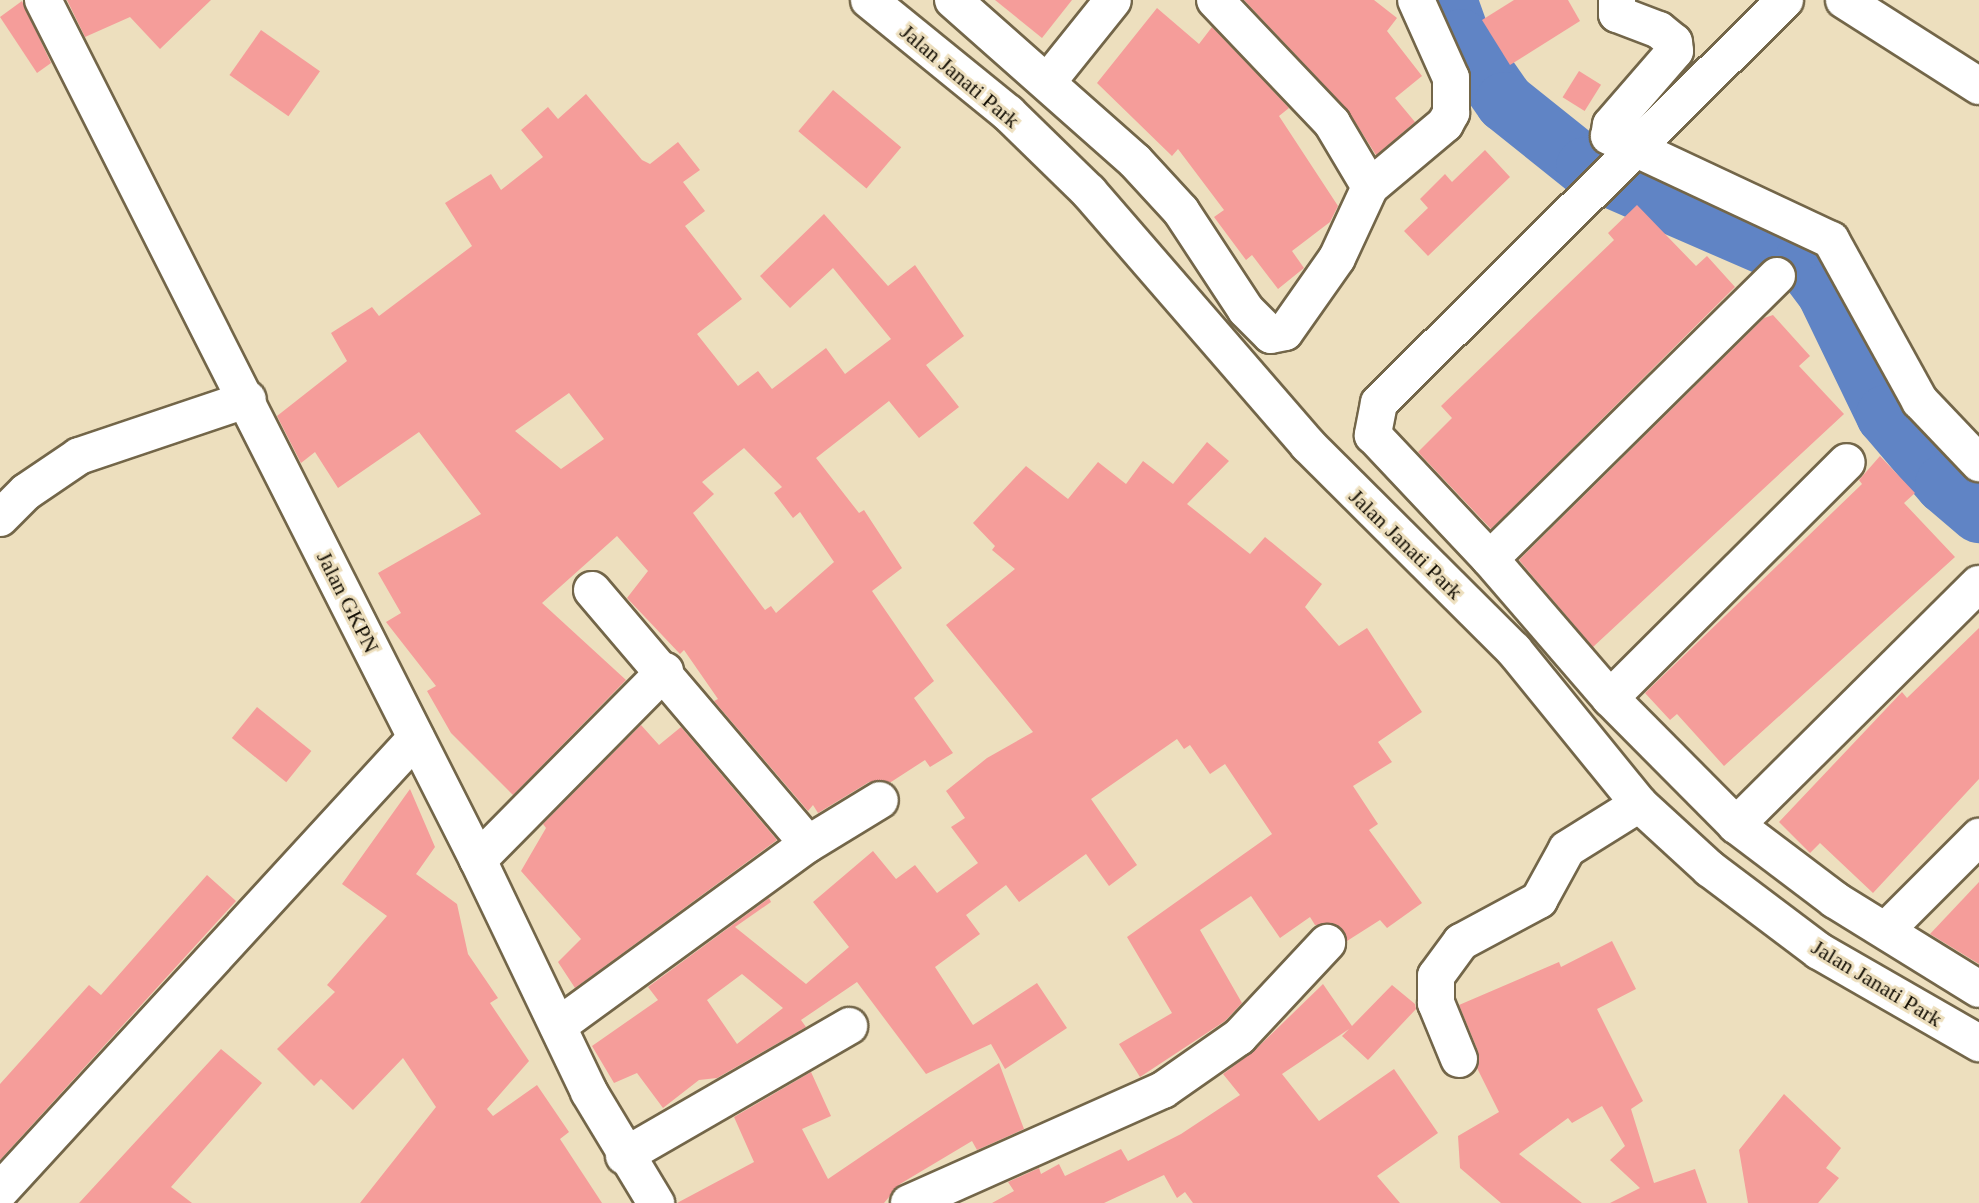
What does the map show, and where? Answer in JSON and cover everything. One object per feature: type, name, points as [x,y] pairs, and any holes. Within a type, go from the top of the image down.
[{"type":"street","name":"Jalan GKPN","points":[[43,0],[248,399],[624,1156],[656,1203]]},
{"type":"street","name":"Jalan Janati Park","points":[[869,0],[1008,113],[1089,192],[1317,455],[1514,650],[1639,804],[1710,869],[1819,951],[1979,1043]]},
{"type":"street","points":[[953,0],[1049,80],[1181,211],[1246,310],[1271,335],[1285,332],[1337,258],[1370,187],[1445,124],[1451,113],[1451,78],[1416,0]]},
{"type":"street","points":[[1049,80],[1113,0]]},
{"type":"street","points":[[1215,0],[1332,123],[1370,187]]},
{"type":"street","points":[[1617,0],[1617,14],[1659,30],[1674,42],[1675,51],[1606,132],[1628,153],[1831,240],[1920,401],[1979,463]]},
{"type":"street","points":[[1785,0],[1379,403],[1373,421],[1373,435],[1490,559],[1610,698],[1736,825],[1835,900],[1979,989]]},
{"type":"street","points":[[1844,0],[1890,11],[1979,86]]},
{"type":"street","points":[[1490,559],[1777,276]]},
{"type":"street","points":[[0,518],[79,456],[248,399]]},
{"type":"street","points":[[1610,698],[1847,462]]},
{"type":"street","points":[[1736,825],[1979,584]]},
{"type":"street","points":[[592,590],[665,671],[808,844]]},
{"type":"street","points":[[478,860],[665,671]]},
{"type":"street","points":[[0,1191],[416,738]]},
{"type":"street","points":[[558,1026],[808,844],[880,800]]},
{"type":"street","points":[[1459,1059],[1436,1003],[1436,976],[1461,942],[1539,900],[1567,849],[1639,804]]},
{"type":"street","points":[[1886,930],[1979,837]]},
{"type":"street","points":[[909,1203],[1163,1090],[1239,1037],[1327,943]]},
{"type":"street","points":[[624,1156],[849,1026]]},
{"type":"building","points":[[67,0],[211,0],[160,49],[130,17],[85,37]]},
{"type":"building","points":[[995,0],[1072,0],[1042,38]]},
{"type":"building","points":[[1244,0],[1374,0],[1397,18],[1387,31],[1422,76],[1395,98],[1415,122],[1376,155],[1347,109]]},
{"type":"building","points":[[1514,0],[1568,0],[1580,21],[1510,65],[1482,20]]},
{"type":"building","points":[[22,1],[51,63],[37,73],[0,17]]},
{"type":"building","points":[[1157,8],[1199,44],[1212,27],[1289,108],[1279,116],[1338,206],[1330,222],[1292,251],[1304,268],[1278,289],[1252,255],[1246,260],[1214,217],[1224,210],[1178,149],[1172,156],[1097,83]]},
{"type":"building","points":[[261,30],[320,71],[288,116],[229,75]]},
{"type":"building","points":[[1579,71],[1601,85],[1585,111],[1563,97]]},
{"type":"building","points":[[833,90],[901,147],[866,189],[798,131]]},
{"type":"building","points":[[586,94],[642,160],[650,164],[678,142],[700,170],[683,182],[705,211],[685,226],[742,299],[697,334],[738,386],[758,371],[772,389],[826,348],[845,374],[891,339],[833,268],[790,308],[760,276],[824,214],[888,286],[915,265],[964,336],[926,365],[959,407],[919,438],[889,401],[816,458],[859,513],[864,510],[902,568],[872,591],[934,681],[914,698],[953,753],[930,767],[925,760],[891,782],[869,782],[818,813],[813,805],[808,811],[714,701],[718,699],[684,650],[680,654],[627,598],[648,571],[617,536],[542,603],[626,680],[513,795],[451,733],[427,691],[436,686],[386,622],[401,613],[378,573],[481,514],[419,432],[338,488],[315,452],[301,463],[277,416],[347,361],[331,333],[372,307],[379,316],[472,246],[445,203],[491,174],[501,190],[543,157],[521,130],[548,107],[558,119]],"holes":[[[569,393],[604,439],[561,469],[515,431]],[[744,448],[782,487],[774,493],[793,518],[800,512],[834,562],[776,613],[771,606],[765,610],[693,513],[714,494],[702,482]]]},
{"type":"building","points":[[1485,150],[1510,177],[1428,256],[1404,231],[1428,208],[1420,199],[1445,174],[1452,182]]},
{"type":"building","points":[[1637,205],[1696,266],[1707,256],[1735,287],[1491,529],[1418,452],[1452,418],[1441,406],[1614,240],[1608,233]]},
{"type":"building","points":[[1773,315],[1810,356],[1799,366],[1844,414],[1593,647],[1519,560],[1764,318]]},
{"type":"building","points":[[1207,442],[1229,461],[1187,504],[1250,554],[1265,537],[1322,584],[1305,607],[1339,646],[1367,628],[1422,712],[1378,742],[1392,762],[1353,786],[1378,824],[1369,830],[1422,903],[1387,928],[1380,920],[1347,941],[1341,927],[1315,925],[1310,917],[1280,938],[1251,896],[1200,930],[1242,1003],[1225,1021],[1140,1077],[1119,1044],[1172,1013],[1127,937],[1272,834],[1225,764],[1210,774],[1190,745],[1184,749],[1177,739],[1091,799],[1137,865],[1109,886],[1086,854],[1019,902],[1006,885],[966,915],[980,934],[935,967],[973,1025],[1037,983],[1067,1028],[1005,1069],[991,1044],[926,1074],[857,982],[801,1020],[806,1027],[717,1078],[699,1080],[663,1108],[637,1073],[614,1083],[592,1046],[658,1000],[648,987],[769,898],[771,902],[735,927],[806,984],[849,947],[813,902],[873,851],[896,879],[915,865],[937,893],[978,863],[951,827],[965,818],[946,791],[987,758],[1033,732],[946,625],[1015,569],[992,550],[995,546],[973,523],[1026,466],[1068,499],[1098,462],[1126,484],[1143,461],[1173,484]],"holes":[[[742,974],[783,1008],[737,1044],[707,1000]]]},
{"type":"building","points":[[1880,456],[1915,493],[1904,503],[1955,557],[1724,766],[1677,714],[1670,720],[1645,693],[1862,484],[1859,480]]},
{"type":"building","points":[[1979,628],[1979,779],[1873,893],[1820,843],[1810,853],[1779,822],[1902,692],[1907,698]]},
{"type":"building","points":[[257,707],[311,751],[286,782],[232,738]]},
{"type":"building","points":[[641,725],[659,745],[681,727],[777,840],[575,988],[558,962],[581,939],[521,871],[546,828],[543,824]]},
{"type":"building","points":[[410,789],[435,847],[416,874],[457,904],[468,954],[498,998],[490,1003],[529,1061],[487,1109],[493,1116],[537,1085],[569,1132],[560,1139],[602,1203],[360,1203],[436,1107],[403,1058],[353,1110],[321,1079],[314,1086],[277,1049],[335,992],[327,985],[387,916],[342,884]]},
{"type":"building","points":[[207,875],[236,901],[0,1160],[0,1084],[89,985],[101,995]]},
{"type":"building","points":[[1979,882],[1979,964],[1930,934]]},
{"type":"building","points":[[1612,941],[1636,989],[1597,1009],[1643,1101],[1631,1109],[1654,1183],[1695,1169],[1707,1203],[1610,1203],[1640,1188],[1610,1160],[1625,1146],[1602,1106],[1572,1123],[1568,1118],[1519,1154],[1582,1203],[1501,1203],[1460,1168],[1458,1136],[1499,1112],[1477,1068],[1478,1051],[1459,1005],[1559,962],[1561,967]]},
{"type":"building","points":[[1323,984],[1352,1026],[1392,985],[1415,1004],[1416,1009],[1368,1060],[1342,1036],[1349,1029],[1282,1074],[1319,1121],[1394,1069],[1438,1133],[1377,1176],[1400,1203],[1193,1203],[1185,1192],[1177,1198],[1164,1175],[1104,1203],[992,1203],[1014,1191],[1008,1182],[1039,1168],[1041,1174],[1059,1164],[1065,1176],[1121,1149],[1128,1161],[1181,1134],[1240,1095],[1223,1074],[1254,1051]]},
{"type":"building","points":[[221,1049],[262,1083],[171,1187],[192,1203],[79,1203]]},
{"type":"building","points":[[999,1063],[1024,1129],[977,1150],[972,1141],[900,1184],[884,1203],[677,1203],[754,1162],[734,1117],[811,1072],[831,1116],[802,1129],[828,1179]]},
{"type":"building","points":[[1784,1094],[1841,1148],[1826,1168],[1839,1178],[1818,1203],[1748,1203],[1739,1150]]},
{"type":"waterway","points":[[1447,0],[1461,39],[1505,102],[1586,167],[1804,262],[1827,293],[1886,415],[1945,484],[1979,513]]}]
